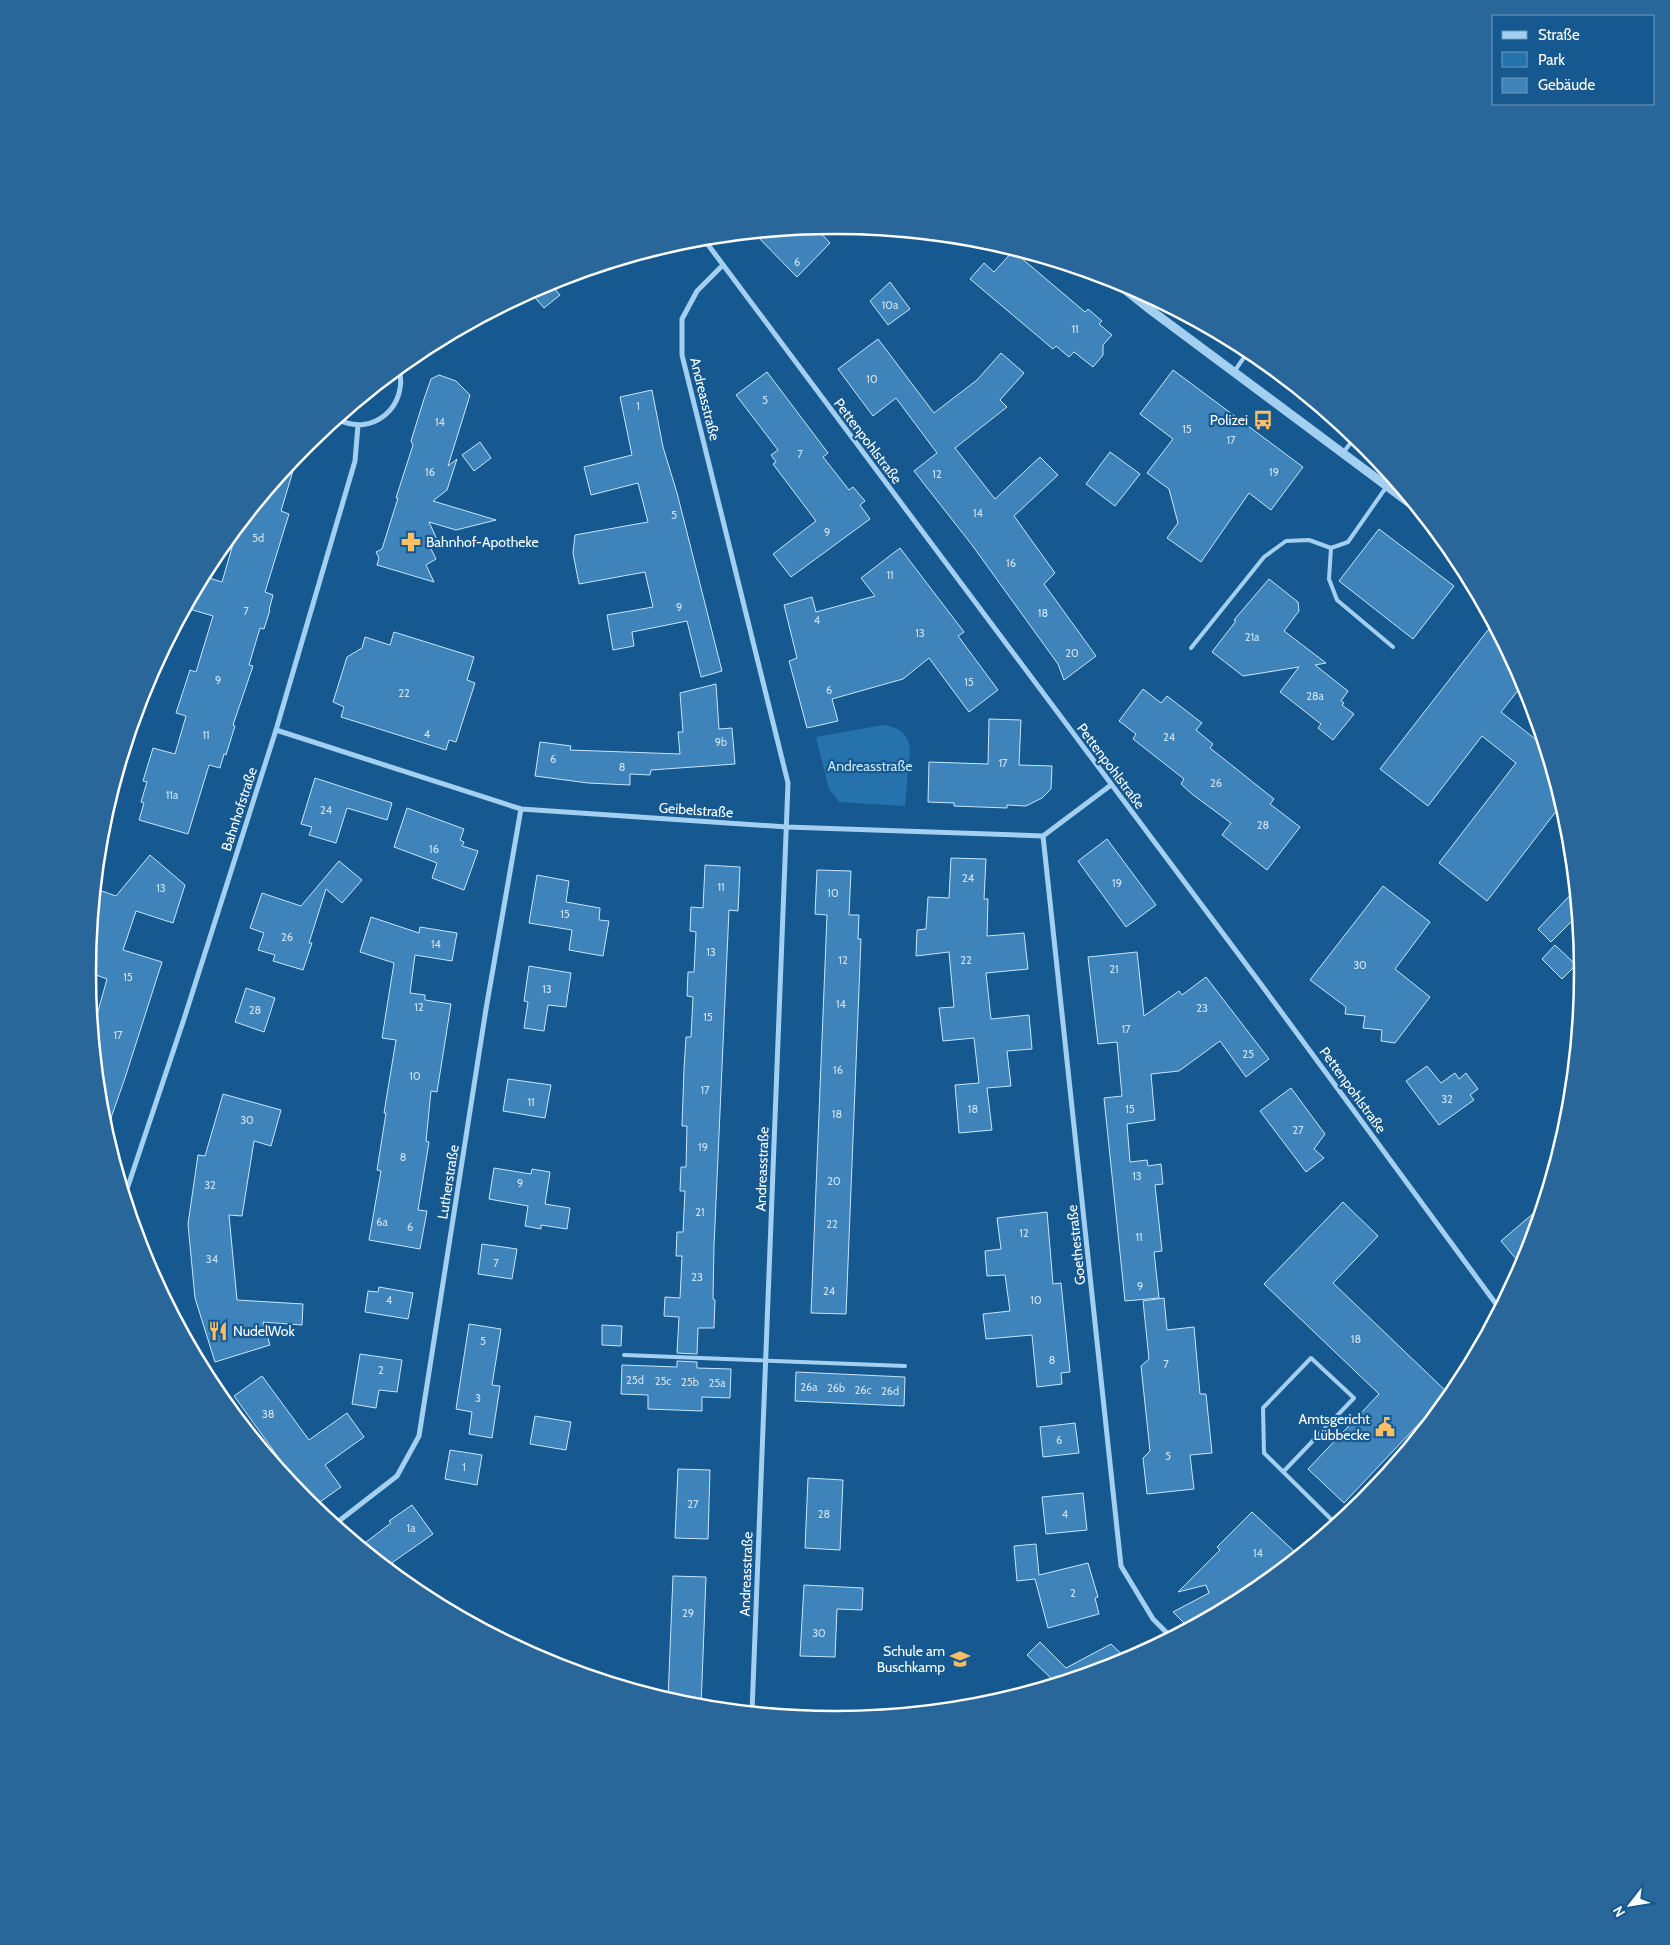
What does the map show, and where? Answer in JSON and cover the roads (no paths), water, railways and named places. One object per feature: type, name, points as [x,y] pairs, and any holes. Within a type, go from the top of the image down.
[{"type":"street","name":"Pettenpohlstraße","points":[[709,245],[1266,991],[1496,1303]]},
{"type":"street","name":"Andreasstraße","points":[[724,265],[697,291],[682,319],[682,356],[788,783],[752,1706]]},
{"type":"street","points":[[1136,298],[1396,493]]},
{"type":"street","points":[[343,422],[358,425],[377,420],[393,408],[399,396],[400,376]]},
{"type":"street","name":"Bahnhofstraße","points":[[129,1189],[276,730],[355,461],[358,425]]},
{"type":"street","name":"Geibelstraße","points":[[276,730],[521,809],[787,827],[1043,836]]},
{"type":"street","points":[[1043,836],[1111,785]]},
{"type":"street","name":"Lutherstraße","points":[[340,1520],[397,1476],[419,1436],[486,1009],[521,809]]},
{"type":"street","name":"Goethestraße","points":[[1043,836],[1121,1566],[1153,1619],[1167,1633]]},
{"type":"lane","points":[[1234,372],[1244,357]]},
{"type":"lane","points":[[1343,453],[1350,444]]},
{"type":"lane","points":[[1192,648],[1264,556],[1286,541],[1309,540],[1331,548],[1348,542],[1387,486]]},
{"type":"lane","points":[[1331,548],[1329,578],[1337,600],[1393,647]]},
{"type":"lane","points":[[624,1356],[905,1366]]},
{"type":"lane","points":[[1284,1471],[1354,1398],[1311,1358],[1263,1408],[1264,1453],[1331,1519]]},
{"type":"place","name":"Polizei","points":[[1263,420]]},
{"type":"place","name":"Bahnhof-Apotheke","points":[[411,542]]},
{"type":"place","name":"NudelWok","points":[[218,1331]]},
{"type":"place","name":"Amtsgericht Lübbecke","points":[[1385,1427]]},
{"type":"place","name":"Schule am Buschkamp","points":[[960,1659]]}]
